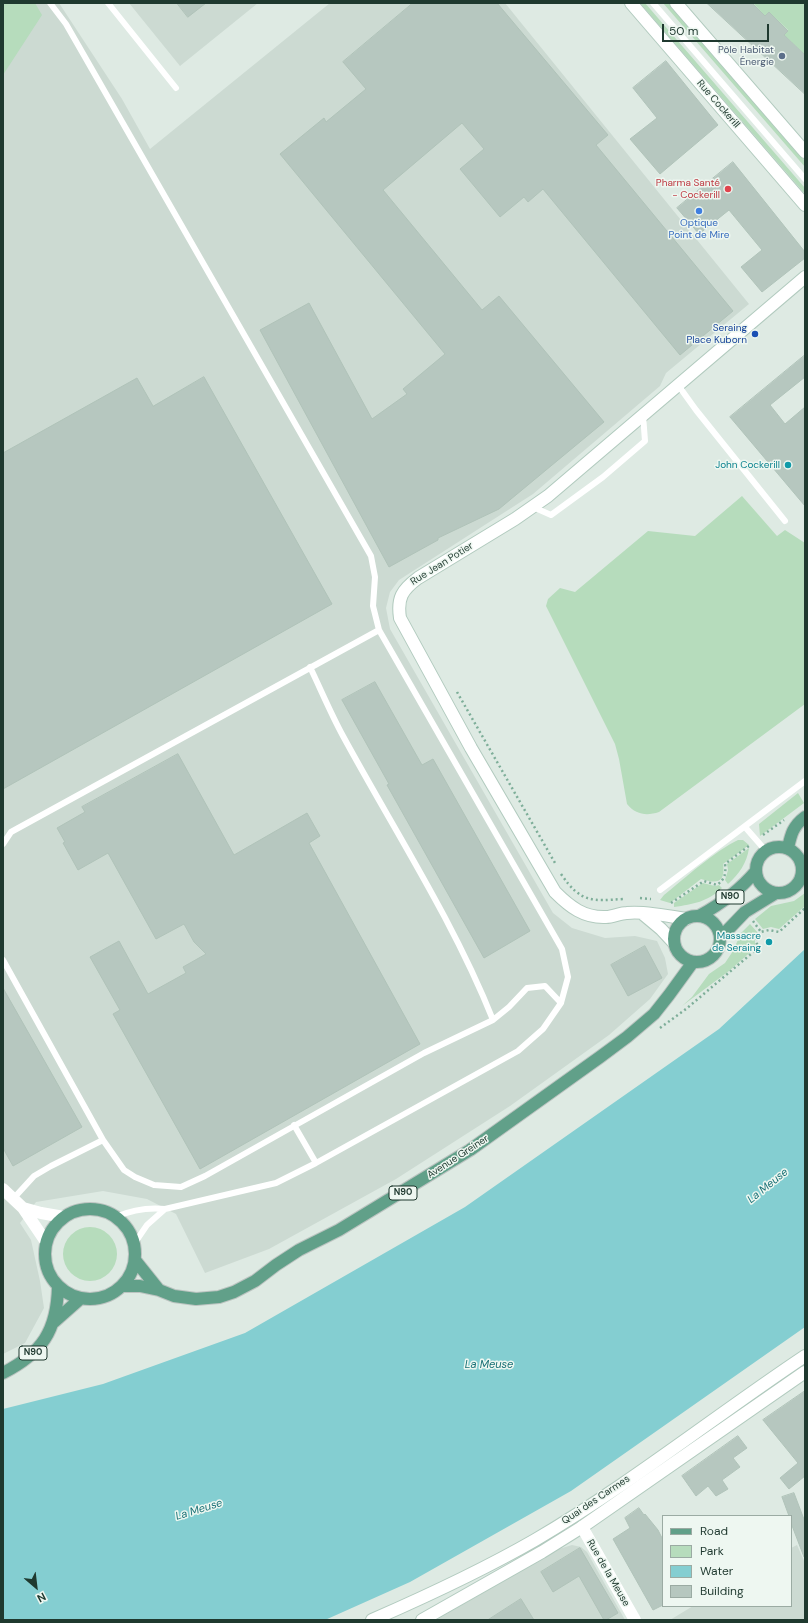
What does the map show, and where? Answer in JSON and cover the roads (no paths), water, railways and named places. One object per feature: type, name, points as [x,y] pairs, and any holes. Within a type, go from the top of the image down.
[{"type":"main road","name":"Rue Cockerill","points":[[631,3],[805,205]]},
{"type":"main road","points":[[676,3],[805,152]]},
{"type":"main road","name":"Rue Jean Potier","points":[[686,919],[663,915],[628,913],[607,917],[591,916],[570,907],[555,892],[471,748],[400,618],[398,608],[400,597],[408,586],[533,507],[805,277]]},
{"type":"main road","points":[[788,848],[793,830],[797,823],[805,817]]},
{"type":"main road","points":[[781,846],[788,848],[800,859],[803,873],[795,886],[783,893],[776,893],[762,886],[756,871],[757,863],[760,856],[773,847],[781,846]]},
{"type":"main road","name":"N90","points":[[699,916],[717,906],[744,885],[756,871]]},
{"type":"main road","name":"N90","points":[[720,938],[745,912],[776,893]]},
{"type":"main road","points":[[643,914],[661,929],[674,943],[681,956],[693,962],[700,962],[712,956],[716,951],[720,938],[719,932],[711,921],[699,916],[686,919],[676,929],[674,943]]},
{"type":"main road","name":"Avenue Greiner","points":[[669,995],[681,956]]},
{"type":"main road","name":"Avenue Greiner","points":[[122,1286],[140,1286],[159,1290],[174,1296],[196,1299],[219,1297],[234,1292],[255,1281],[288,1258],[339,1230],[470,1150],[627,1037],[654,1014],[693,962]]},
{"type":"main road","points":[[3,1189],[23,1208],[46,1242]]},
{"type":"main road","points":[[23,1208],[64,1217]]},
{"type":"main road","points":[[90,1209],[103,1211],[115,1217],[124,1224],[134,1244],[135,1260],[133,1269],[122,1286],[103,1298],[92,1300],[80,1299],[68,1295],[58,1287],[48,1274],[44,1258],[46,1242],[53,1228],[64,1217],[76,1211],[90,1209]]},
{"type":"main road","points":[[135,1260],[159,1290]]},
{"type":"main road","name":"N90","points":[[3,1373],[32,1354],[46,1337],[54,1322],[58,1304],[58,1287]]},
{"type":"main road","name":"N90","points":[[54,1322],[80,1299]]},
{"type":"main road","name":"Quai des Carmes","points":[[372,1620],[421,1598],[535,1540],[621,1484],[805,1356]]},
{"type":"main road","name":"Quai des Carmes","points":[[422,1620],[512,1570],[582,1527],[805,1372]]},
{"type":"main road","name":"Rue de la Meuse","points":[[582,1527],[635,1620]]},
{"type":"lane","points":[[50,3],[66,24],[371,556],[375,577],[373,606],[379,630],[562,949],[568,977],[561,1003],[543,1029],[518,1051],[316,1163],[276,1182],[165,1209],[151,1207],[130,1210],[115,1217]]},
{"type":"lane","points":[[108,3],[176,88]]},
{"type":"lane","name":"Rue Cockerill","points":[[653,3],[805,179]]},
{"type":"lane","points":[[678,385],[696,410],[785,521]]},
{"type":"lane","points":[[533,507],[551,515],[603,477],[645,441],[643,415]]},
{"type":"lane","points":[[3,844],[11,832],[379,630]]},
{"type":"lane","points":[[310,667],[342,734],[448,923],[479,985],[493,1020]]},
{"type":"lane","points":[[660,890],[805,781]]},
{"type":"lane","points":[[745,827],[766,851]]},
{"type":"lane","points":[[3,960],[103,1140],[124,1170],[135,1177],[154,1185],[181,1187],[204,1176],[424,1053],[493,1020],[509,1007],[527,988],[545,986],[561,1003]]},
{"type":"lane","points":[[294,1125],[316,1163]]},
{"type":"lane","points":[[13,1199],[34,1176],[103,1140]]},
{"type":"lane","points":[[134,1244],[147,1224],[165,1209]]},
{"type":"water","name":"La Meuse","points":[[805,949],[805,1327],[571,1491],[410,1582],[325,1620],[3,1620],[3,1409],[103,1384],[245,1333],[465,1207],[719,1029]]},
{"type":"place","name":"Pôle Habitat Énergie","points":[[782,56]]},
{"type":"place","name":"Pharma Santé - Cockerill","points":[[728,189]]},
{"type":"place","name":"Optique Point de Mire","points":[[699,211]]},
{"type":"place","name":"Seraing Place Kuborn","points":[[755,334]]},
{"type":"place","name":"John Cockerill","points":[[788,465]]},
{"type":"place","name":"Massacre de Seraing","points":[[769,942]]}]
